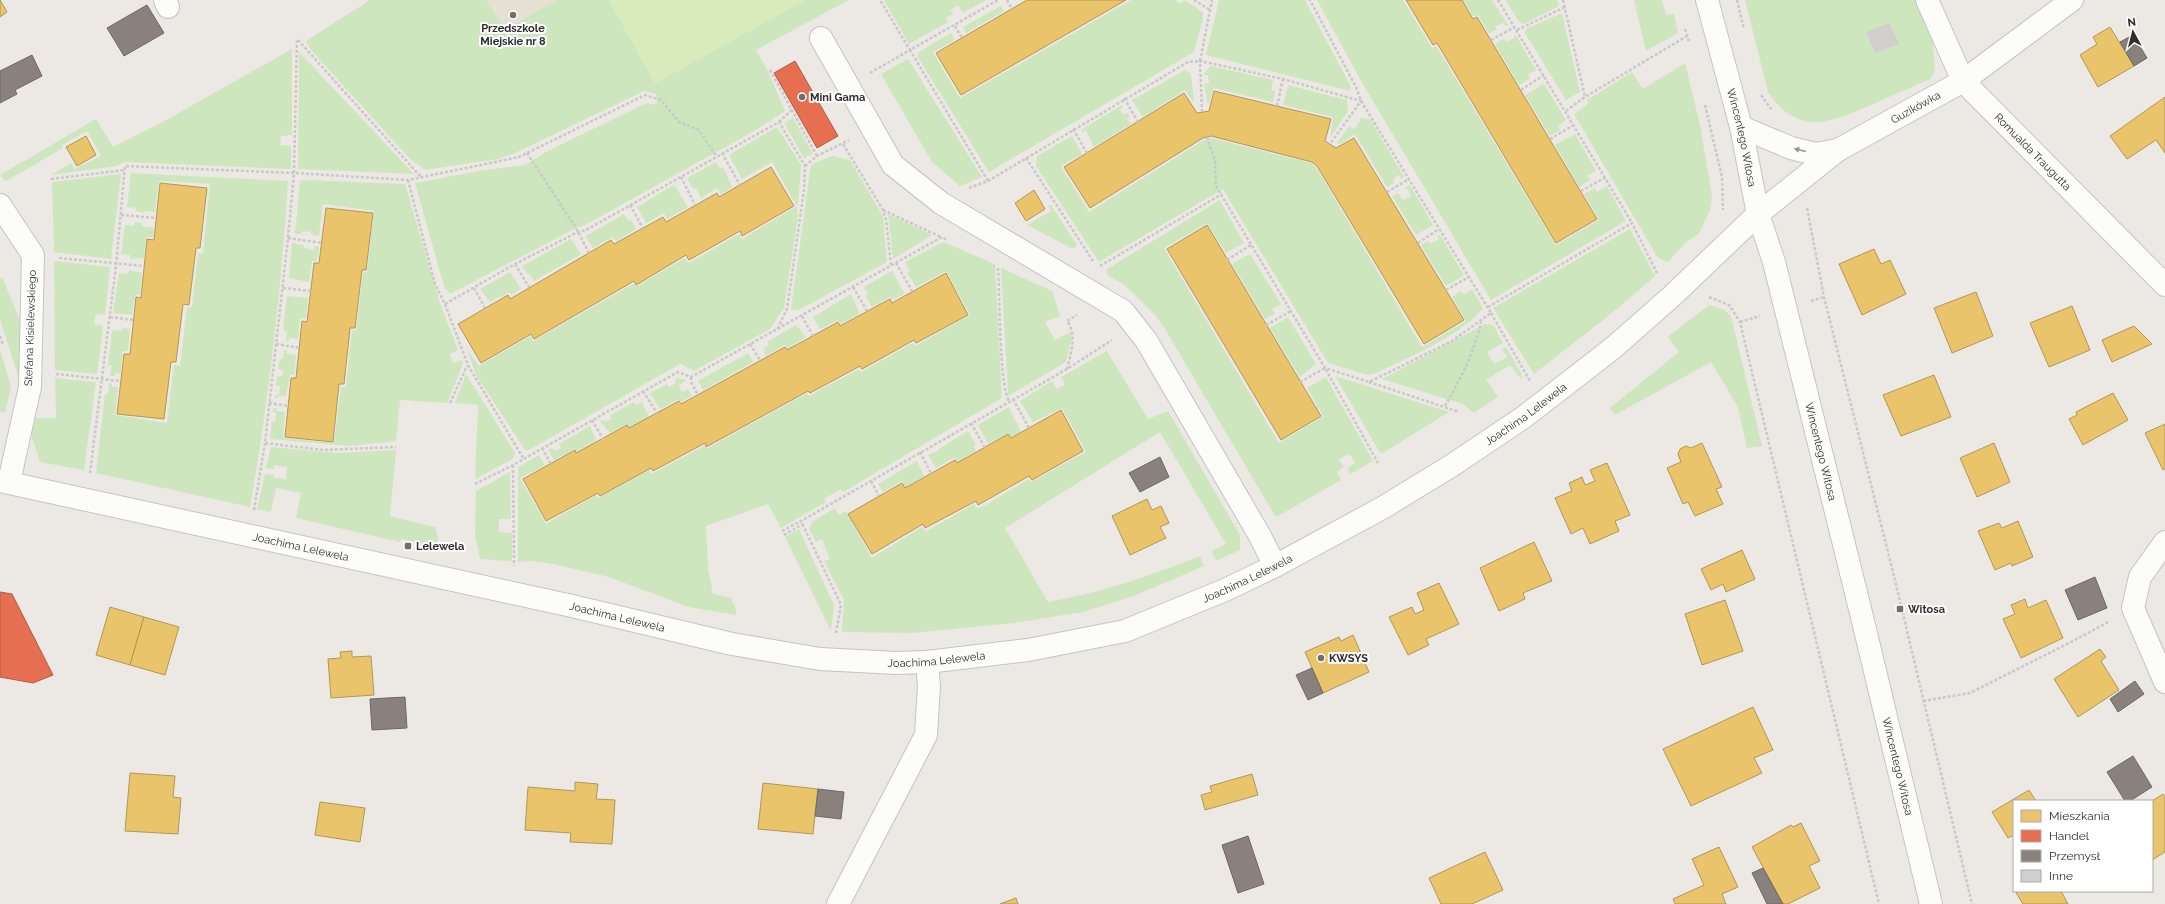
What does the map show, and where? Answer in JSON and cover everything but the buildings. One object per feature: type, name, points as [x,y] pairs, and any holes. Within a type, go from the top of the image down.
[{"type":"street","name":"Wincentego Witosa","points":[[1707,0],[1741,127],[1758,214],[1774,262],[1931,904]]},
{"type":"street","name":"Romualda Traugutta","points":[[1927,0],[1962,81],[2165,285]]},
{"type":"street","name":"Guzikówka","points":[[1758,214],[1838,150],[1962,81],[2072,0]]},
{"type":"street","points":[[821,38],[892,165],[941,203],[1123,311],[1146,340],[1260,536],[1275,566]]},
{"type":"street","points":[[1741,127],[1791,148],[1815,154],[1838,150]]},
{"type":"street","name":"Stefana Kisielewskiego","points":[[0,204],[33,255],[30,387],[4,482]]},
{"type":"street","name":"Joachima Lelewela","points":[[4,482],[572,606],[732,644],[820,659],[928,662],[1028,650],[1125,631],[1219,592],[1275,566],[1384,507],[1451,466],[1524,417],[1613,348],[1672,296],[1758,214]]},
{"type":"street","points":[[2165,542],[2140,577],[2133,608],[2165,682]]},
{"type":"street","points":[[838,904],[926,736],[930,686],[928,662]]},
{"type":"path","points":[[880,0],[988,181]]},
{"type":"path","points":[[848,86],[998,0]]},
{"type":"path","points":[[1007,0],[1012,9]]},
{"type":"path","points":[[1194,0],[1210,10]]},
{"type":"path","points":[[1202,112],[1200,61],[1212,0]]},
{"type":"path","points":[[1310,0],[1356,87],[1361,101],[1488,307],[1530,381]]},
{"type":"path","points":[[1498,0],[1606,177],[1632,223],[1660,279]]},
{"type":"path","points":[[1563,0],[1585,96]]},
{"type":"path","points":[[1737,0],[1745,32]]},
{"type":"path","points":[[1491,40],[1565,8]]},
{"type":"path","points":[[1683,22],[1689,43]]},
{"type":"path","points":[[955,26],[962,38]]},
{"type":"path","points":[[1566,111],[1585,96],[1687,36]]},
{"type":"path","points":[[253,515],[265,443],[288,238],[294,173],[297,40],[422,177]]},
{"type":"path","points":[[967,189],[988,181],[1124,98],[1188,62],[1200,61],[1283,79],[1361,101]]},
{"type":"path","points":[[770,70],[817,156]]},
{"type":"path","points":[[1521,90],[1544,75]]},
{"type":"path","points":[[1277,106],[1283,79]]},
{"type":"path","points":[[1759,91],[1770,109],[1775,112]]},
{"type":"path","points":[[90,478],[110,317],[125,166],[294,173],[408,180],[519,157],[645,95],[661,100],[679,122],[699,130],[717,157]]},
{"type":"path","points":[[1124,98],[1138,122]]},
{"type":"path","points":[[1330,144],[1361,101]]},
{"type":"path","points":[[1705,102],[1722,177],[1723,210],[1720,216]]},
{"type":"path","points":[[445,304],[515,264],[578,232],[586,230],[717,157],[779,122],[792,110]]},
{"type":"path","points":[[777,330],[787,309],[804,190],[805,166],[779,122]]},
{"type":"path","points":[[1550,139],[1574,125]]},
{"type":"path","points":[[805,166],[817,156],[872,128]]},
{"type":"path","points":[[1074,129],[1087,153]]},
{"type":"path","points":[[1207,137],[1215,161],[1216,186],[1325,368],[1378,463]]},
{"type":"path","points":[[843,144],[883,210],[886,220],[891,266]]},
{"type":"path","points":[[527,153],[578,232],[589,253]]},
{"type":"path","points":[[722,154],[740,185]]},
{"type":"path","points":[[1026,158],[1097,268],[1222,194]]},
{"type":"path","points":[[50,179],[125,170]]},
{"type":"path","points":[[681,177],[695,205]]},
{"type":"path","points":[[1581,191],[1606,177]]},
{"type":"path","points":[[1387,192],[1409,179]]},
{"type":"path","points":[[408,180],[435,284],[445,304],[468,365],[523,458]]},
{"type":"path","points":[[630,205],[643,228]]},
{"type":"path","points":[[1806,206],[1824,297],[1894,576],[1972,904]]},
{"type":"path","points":[[883,210],[949,241]]},
{"type":"path","points":[[121,215],[156,218]]},
{"type":"path","points":[[1488,307],[1632,223]]},
{"type":"path","points":[[1418,243],[1439,229]]},
{"type":"path","points":[[691,377],[942,237]]},
{"type":"path","points":[[288,238],[322,243]]},
{"type":"path","points":[[1227,260],[1251,245]]},
{"type":"path","points":[[33,255],[144,266]]},
{"type":"path","points":[[896,263],[912,291]]},
{"type":"path","points":[[515,264],[529,287]]},
{"type":"path","points":[[1005,267],[998,264],[1006,395],[1011,400],[1029,428]]},
{"type":"path","points":[[1446,290],[1469,277]]},
{"type":"path","points":[[853,287],[867,311]]},
{"type":"path","points":[[283,288],[311,291]]},
{"type":"path","points":[[474,288],[485,308]]},
{"type":"path","points":[[1703,301],[1709,296],[1729,305],[1740,322],[1879,904]]},
{"type":"path","points":[[1266,325],[1290,311]]},
{"type":"path","points":[[1067,369],[1072,341],[1072,328],[1068,321],[1081,312]]},
{"type":"path","points":[[1368,382],[1452,341],[1491,313]]},
{"type":"path","points":[[802,316],[813,336]]},
{"type":"path","points":[[110,317],[133,320]]},
{"type":"path","points":[[1445,406],[1458,383],[1479,333],[1481,321]]},
{"type":"path","points":[[784,535],[920,452],[1067,369],[1117,337]]},
{"type":"path","points":[[276,344],[300,348]]},
{"type":"path","points":[[750,344],[760,360]]},
{"type":"path","points":[[450,403],[468,365]]},
{"type":"path","points":[[1300,382],[1325,368],[1445,406],[1459,412]]},
{"type":"path","points":[[475,484],[513,465],[678,372],[691,377]]},
{"type":"path","points":[[30,373],[121,380]]},
{"type":"path","points":[[691,377],[691,382],[698,395]]},
{"type":"path","points":[[643,391],[657,413]]},
{"type":"path","points":[[269,403],[288,406]]},
{"type":"path","points":[[592,420],[603,438]]},
{"type":"path","points":[[971,423],[985,448]]},
{"type":"path","points":[[265,443],[323,450],[396,447]]},
{"type":"path","points":[[542,448],[551,464]]},
{"type":"path","points":[[920,452],[931,473]]},
{"type":"path","points":[[513,465],[514,566]]},
{"type":"path","points":[[871,481],[879,496]]},
{"type":"path","points":[[782,531],[802,523]]},
{"type":"path","points":[[802,523],[841,605],[836,637]]},
{"type":"path","points":[[1923,701],[1970,693],[2076,640],[2133,608]]},
{"type":"shaded area","name":"Przedszkole Miejskie nr 8","points":[[486,0],[557,0],[504,29]]},
{"type":"green space","points":[[370,0],[486,0],[505,29],[557,0],[609,0],[655,83],[805,0],[849,0],[756,50],[768,71],[785,111],[756,130],[587,224],[576,228],[450,294],[444,286],[415,183],[485,170],[525,165],[546,152],[646,103],[657,105],[656,94],[644,91],[515,153],[498,159],[425,170],[409,158],[310,49],[306,41]]},
{"type":"green space","points":[[609,0],[805,0],[655,83]]},
{"type":"green space","points":[[884,0],[986,0],[963,13],[958,5],[951,10],[953,14],[946,18],[948,22],[909,44]]},
{"type":"green space","points":[[1131,0],[1175,0],[1181,4],[1184,0],[1203,12],[1203,19],[1194,52],[989,172],[917,56],[919,52],[951,33],[955,40],[933,52],[960,98]]},
{"type":"green space","points":[[1219,0],[1305,0],[1350,85],[1350,91],[1206,55]]},
{"type":"green space","points":[[1317,0],[1403,0],[1432,48],[1436,46],[1556,245],[1599,220],[1584,194],[1595,188],[1597,192],[1607,186],[1626,221],[1491,300],[1360,79]]},
{"type":"green space","points":[[1463,0],[1492,0],[1508,25],[1506,26],[1503,23],[1495,26],[1497,30],[1489,33],[1478,15],[1474,17]]},
{"type":"green space","points":[[1505,0],[1557,0],[1559,6],[1524,24],[1519,22]]},
{"type":"green space","points":[[1634,0],[1662,0],[1666,15],[1674,14],[1678,33],[1646,51]]},
{"type":"green space","points":[[1745,0],[1920,0],[1938,41],[1933,43],[1935,71],[1930,79],[1858,111],[1830,120],[1817,122],[1804,121],[1792,116],[1780,106],[1768,92]]},
{"type":"green space","points":[[1001,6],[1004,11],[966,33],[963,27]]},
{"type":"green space","points":[[1562,13],[1580,92],[1566,100],[1525,33],[1526,29]]},
{"type":"green space","points":[[1515,34],[1536,70],[1528,75],[1530,79],[1519,85],[1495,44],[1504,39],[1506,42],[1514,38]]},
{"type":"green space","points":[[292,49],[292,135],[281,136],[280,145],[291,146],[291,169],[124,162],[117,166],[51,175],[71,163],[75,169],[101,156],[87,131],[62,145],[63,148],[6,181],[0,175],[96,119],[113,147],[161,123]]},
{"type":"green space","points":[[299,52],[414,174],[298,169]]},
{"type":"green space","points":[[908,59],[982,177],[960,186],[932,162],[881,74]]},
{"type":"green space","points":[[1685,63],[1700,125],[1712,197],[1710,210],[1699,234],[1686,242],[1668,262],[1658,258],[1574,114],[1588,104],[1587,100],[1632,72],[1643,89]]},
{"type":"green space","points":[[1211,66],[1273,80],[1271,90],[1275,91],[1273,102],[1214,88],[1208,105],[1204,84],[1209,83],[1208,75],[1203,75]]},
{"type":"green space","points":[[1185,70],[1191,74],[1194,103],[1185,90],[1143,117],[1132,100]]},
{"type":"green space","points":[[1544,84],[1566,120],[1558,126],[1560,130],[1550,136],[1525,95]]},
{"type":"green space","points":[[1288,85],[1347,100],[1348,111],[1330,138],[1333,117],[1283,105]]},
{"type":"green space","points":[[1122,105],[1123,107],[1120,109],[1123,115],[1127,113],[1130,117],[1127,118],[1131,124],[1094,147],[1086,130],[1082,132],[1081,130]]},
{"type":"green space","points":[[793,118],[813,154],[804,158],[784,123]]},
{"type":"green space","points":[[1360,118],[1370,119],[1404,177],[1401,179],[1399,175],[1393,179],[1394,183],[1387,187],[1355,134],[1339,145],[1337,143],[1349,126],[1354,129],[1360,121]]},
{"type":"green space","points":[[777,127],[801,165],[798,205],[796,205],[772,162],[742,179],[729,155]]},
{"type":"green space","points":[[1575,134],[1596,171],[1587,176],[1590,180],[1579,187],[1555,145]]},
{"type":"green space","points":[[1072,136],[1082,154],[1061,166],[1089,212],[1204,140],[1211,138],[1311,163],[1316,167],[1422,347],[1466,321],[1452,297],[1461,291],[1464,294],[1472,289],[1483,308],[1462,328],[1448,337],[1417,354],[1374,374],[1367,375],[1328,363],[1223,189],[1099,262],[1036,166],[1037,156]]},
{"type":"green space","points":[[832,156],[850,160],[883,216],[887,262],[799,310],[791,310],[810,170],[812,164]]},
{"type":"green space","points":[[716,162],[720,169],[723,167],[732,187],[721,194],[717,188],[701,198],[696,188],[693,189],[687,178]]},
{"type":"green space","points":[[131,173],[288,181],[274,345],[250,507],[96,473],[105,394],[108,394],[109,383],[112,384],[112,387],[118,387],[115,415],[167,423],[174,365],[180,366],[187,308],[192,307],[198,253],[203,253],[210,184],[159,181],[155,212],[144,211],[144,213],[136,211],[136,208],[127,207]]},
{"type":"green space","points":[[121,174],[111,259],[54,252],[52,182]]},
{"type":"green space","points":[[300,181],[405,184],[440,303],[458,350],[450,354],[453,363],[462,360],[463,364],[447,403],[400,400],[396,441],[350,446],[270,439],[272,422],[275,422],[276,413],[273,412],[273,408],[277,408],[276,411],[285,412],[283,438],[334,443],[341,387],[346,387],[352,330],[356,331],[363,272],[367,272],[374,211],[323,204],[319,236],[312,235],[311,232],[302,231],[301,234],[295,234]]},
{"type":"green space","points":[[674,185],[688,207],[667,219],[664,213],[646,223],[637,207]]},
{"type":"green space","points":[[1410,185],[1433,225],[1416,235],[1392,196],[1398,193],[1403,200],[1411,196],[1406,187]]},
{"type":"green space","points":[[1220,200],[1244,243],[1226,253],[1207,223],[1164,248],[1279,443],[1323,416],[1307,388],[1326,377],[1373,461],[1350,474],[1347,468],[1355,463],[1350,454],[1339,459],[1344,467],[1337,472],[1341,480],[1278,516],[1275,516],[1165,329],[1155,315],[1123,284],[1107,275],[1107,269]]},
{"type":"green space","points":[[1051,205],[1077,245],[1073,249],[1027,225],[1051,211],[1048,206]]},
{"type":"green space","points":[[797,206],[798,217],[784,308],[770,329],[694,371],[680,364],[529,450],[525,450],[476,375],[467,349],[479,366],[530,336],[533,341],[633,284],[637,286],[685,258],[688,263],[691,262],[739,234],[742,239]]},
{"type":"green space","points":[[624,214],[629,221],[631,220],[636,229],[616,241],[612,237],[593,248],[586,236]]},
{"type":"green space","points":[[888,214],[930,234],[931,236],[893,259]]},
{"type":"green space","points":[[135,222],[142,223],[142,226],[154,228],[153,237],[146,237],[144,258],[130,259],[130,255],[121,254],[125,225],[134,226]]},
{"type":"green space","points":[[1630,229],[1655,276],[1617,309],[1534,374],[1493,308]]},
{"type":"green space","points":[[1440,235],[1464,275],[1446,286],[1421,245],[1428,241],[1430,244],[1439,239],[1437,236]]},
{"type":"green space","points":[[571,239],[581,254],[534,281],[530,274],[527,274],[522,266]]},
{"type":"green space","points":[[943,242],[995,264],[1002,398],[843,492],[841,489],[824,499],[826,502],[781,528],[768,504],[706,526],[708,568],[713,594],[731,598],[736,610],[736,615],[688,607],[609,577],[548,563],[534,561],[518,562],[518,467],[539,455],[545,465],[520,478],[546,524],[596,495],[598,498],[649,470],[652,474],[704,446],[706,449],[807,393],[809,396],[859,369],[861,372],[913,343],[915,346],[970,315],[946,271],[916,287],[907,273],[910,271],[905,262]]},
{"type":"green space","points":[[292,243],[304,245],[304,248],[314,250],[314,246],[319,247],[317,261],[312,261],[309,282],[289,278]]},
{"type":"green space","points":[[1250,254],[1281,304],[1272,309],[1275,314],[1265,319],[1232,264]]},
{"type":"green space","points":[[54,261],[110,267],[105,315],[96,314],[94,324],[103,326],[97,374],[55,370]]},
{"type":"green space","points":[[1001,268],[1052,291],[1060,316],[1045,322],[1055,340],[1071,332],[1071,341],[1066,362],[1008,396]]},
{"type":"green space","points":[[129,270],[142,273],[140,295],[135,295],[132,315],[113,313],[119,273],[128,274]]},
{"type":"green space","points":[[892,271],[905,294],[893,300],[890,297],[872,307],[865,296],[868,294],[864,287]]},
{"type":"green space","points":[[510,272],[521,289],[511,295],[509,292],[490,302],[480,289]]},
{"type":"green space","points":[[2,277],[22,325],[19,379],[0,319],[0,279]]},
{"type":"green space","points":[[851,294],[860,314],[841,324],[838,320],[820,329],[813,317]]},
{"type":"green space","points":[[287,296],[308,298],[306,318],[300,318],[298,339],[289,338],[289,341],[286,341],[287,332],[283,330]]},
{"type":"green space","points":[[1709,305],[1723,309],[1731,316],[1762,446],[1747,448],[1738,407],[1711,362],[1615,415],[1610,408],[1679,352],[1668,337]]},
{"type":"green space","points":[[1288,317],[1316,364],[1300,377],[1270,328]]},
{"type":"green space","points":[[1485,324],[1493,325],[1503,343],[1487,352],[1494,364],[1507,357],[1502,349],[1506,347],[1521,373],[1522,380],[1510,365],[1486,380],[1498,397],[1474,413],[1463,404],[1382,379]]},
{"type":"green space","points":[[796,325],[806,337],[787,349],[785,345],[765,356],[764,348],[769,345],[767,342]]},
{"type":"green space","points":[[122,328],[130,329],[128,351],[123,351],[120,374],[115,373],[115,376],[110,376],[112,365],[108,365],[112,330],[121,331]]},
{"type":"green space","points":[[0,349],[11,387],[5,413],[0,411]]},
{"type":"green space","points":[[284,350],[287,351],[287,354],[296,355],[294,375],[290,375],[286,396],[279,396],[278,398],[275,398],[275,395],[279,395],[280,386],[276,386],[277,376],[282,376],[283,370],[278,369],[280,359],[283,359]]},
{"type":"green space","points":[[1107,351],[1148,419],[1168,411],[1240,535],[1240,550],[1218,560],[1215,559],[1212,551],[1226,544],[1160,432],[1005,528],[1048,602],[1087,594],[1125,583],[1200,556],[1204,566],[1134,596],[1083,612],[1014,623],[912,633],[842,632],[844,600],[824,561],[830,559],[822,539],[816,542],[809,529],[812,522],[835,508],[839,515],[846,511],[872,558],[922,527],[925,532],[974,504],[977,509],[982,507],[1029,479],[1031,482],[1086,452],[1062,408],[1033,422],[1020,401],[1052,381],[1057,389],[1065,385],[1061,377]]},
{"type":"green space","points":[[748,353],[753,362],[703,390],[698,381]]},
{"type":"green space","points":[[466,374],[515,453],[513,459],[475,479],[478,405],[455,403]]},
{"type":"green space","points":[[1335,376],[1449,412],[1381,454]]},
{"type":"green space","points":[[55,378],[96,382],[84,470],[40,462],[30,431],[32,418],[56,418]]},
{"type":"green space","points":[[677,378],[687,380],[679,385],[682,392],[688,389],[692,396],[681,402],[679,399],[660,409],[650,393],[667,384],[669,387],[676,383],[675,380]]},
{"type":"green space","points":[[634,402],[636,405],[642,402],[649,417],[629,427],[627,424],[610,433],[600,421],[603,420],[605,422],[612,419],[610,415]]},
{"type":"green space","points":[[1009,407],[1021,432],[1011,437],[1008,433],[988,444],[978,425]]},
{"type":"green space","points":[[590,426],[596,440],[577,451],[574,449],[554,460],[548,450],[552,448],[554,451],[561,448],[559,444]]},
{"type":"green space","points":[[968,431],[976,445],[974,446],[976,451],[957,462],[955,457],[936,468],[928,455],[939,450]]},
{"type":"green space","points":[[271,447],[336,453],[396,450],[390,516],[435,527],[438,537],[438,546],[435,549],[416,545],[416,542],[401,539],[400,542],[296,518],[301,493],[276,488],[271,512],[257,509],[265,474],[274,475],[274,478],[286,479],[287,467],[274,465],[274,469],[266,468]]},
{"type":"green space","points":[[917,461],[924,476],[905,487],[902,481],[883,492],[878,484]]},
{"type":"green space","points":[[510,472],[511,519],[499,519],[499,532],[512,533],[512,561],[480,559],[475,534],[476,491]]},
{"type":"green space","points":[[799,529],[834,605],[831,631],[785,537]]},
{"type":"place","name":"Przedszkole Miejskie nr 8","points":[[513,15]]},
{"type":"place","name":"Mini Gama","points":[[802,97]]},
{"type":"place","name":"Lelewela","points":[[408,546]]},
{"type":"place","name":"Witosa","points":[[1900,609]]},
{"type":"place","name":"KWSYS","points":[[1321,658]]}]
